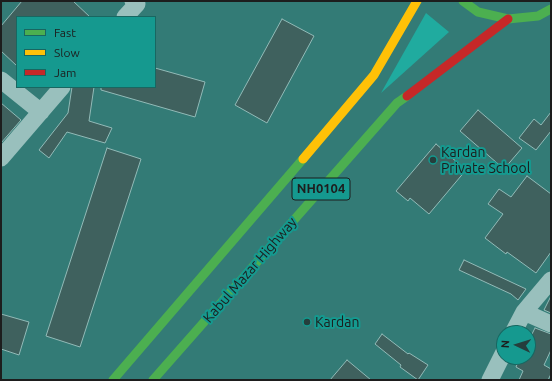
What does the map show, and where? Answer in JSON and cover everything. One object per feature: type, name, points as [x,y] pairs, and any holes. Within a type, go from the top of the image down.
[{"type":"highway","name":"NH0104","points":[[113,380],[264,206],[374,75],[417,1]]},
{"type":"highway","points":[[463,1],[478,12],[508,19],[538,16],[551,9]]},
{"type":"highway","name":"Kabul Mazar Highway","points":[[153,380],[397,103],[508,19]]},
{"type":"street","points":[[126,16],[136,4],[133,1]]},
{"type":"street","points":[[1,80],[40,112]]},
{"type":"street","points":[[1,158],[61,88]]},
{"type":"street","points":[[517,325],[524,312],[551,280]]},
{"type":"street","points":[[524,312],[551,324]]},
{"type":"street","points":[[490,380],[498,365]]},
{"type":"green space","points":[[426,13],[449,32],[381,93]]},
{"type":"building","points":[[22,1],[73,1],[89,16],[16,16],[16,65],[1,51],[1,26]]},
{"type":"building","points":[[282,19],[314,36],[267,123],[235,105]]},
{"type":"building","points":[[156,68],[205,82],[195,117],[101,90],[101,88],[156,88]]},
{"type":"building","points":[[72,88],[94,88],[89,121],[112,128],[105,143],[67,132],[49,158],[39,150],[68,113]]},
{"type":"building","points":[[1,103],[21,120],[1,143]]},
{"type":"building","points":[[478,110],[522,148],[504,169],[460,131]]},
{"type":"building","points":[[551,112],[551,131],[536,150],[519,138],[534,119],[541,125]]},
{"type":"building","points":[[436,144],[466,170],[429,214],[410,198],[408,201],[396,191]]},
{"type":"building","points":[[107,148],[141,159],[80,347],[46,336]]},
{"type":"building","points":[[527,176],[551,194],[551,252],[536,273],[507,252],[506,254],[485,238],[503,214],[488,204],[499,189],[511,197]]},
{"type":"building","points":[[464,260],[526,289],[518,300],[511,294],[459,270]]},
{"type":"building","points":[[551,296],[551,313],[544,310]]},
{"type":"building","points":[[1,314],[29,322],[19,355],[1,349]]},
{"type":"building","points":[[536,328],[551,334],[551,350],[544,365],[551,369],[551,374],[548,380],[519,380],[523,371],[516,367],[517,365],[536,365]]},
{"type":"building","points":[[382,334],[408,354],[409,353],[428,365],[418,380],[400,367],[401,365],[375,344]]},
{"type":"building","points":[[347,360],[371,380],[330,380]]},
{"type":"traffic: fast","points":[[463,1],[478,12],[508,19],[538,16],[551,9]]},
{"type":"traffic: fast","points":[[153,380],[397,103],[407,96]]},
{"type":"traffic: fast","points":[[113,380],[303,159]]},
{"type":"traffic: slow","points":[[303,159],[374,75],[417,1]]},
{"type":"traffic: jam","points":[[407,96],[508,19]]},
{"type":"place","name":"Kardan Private School","points":[[433,160]]},
{"type":"place","name":"Kardan","points":[[307,322]]}]
